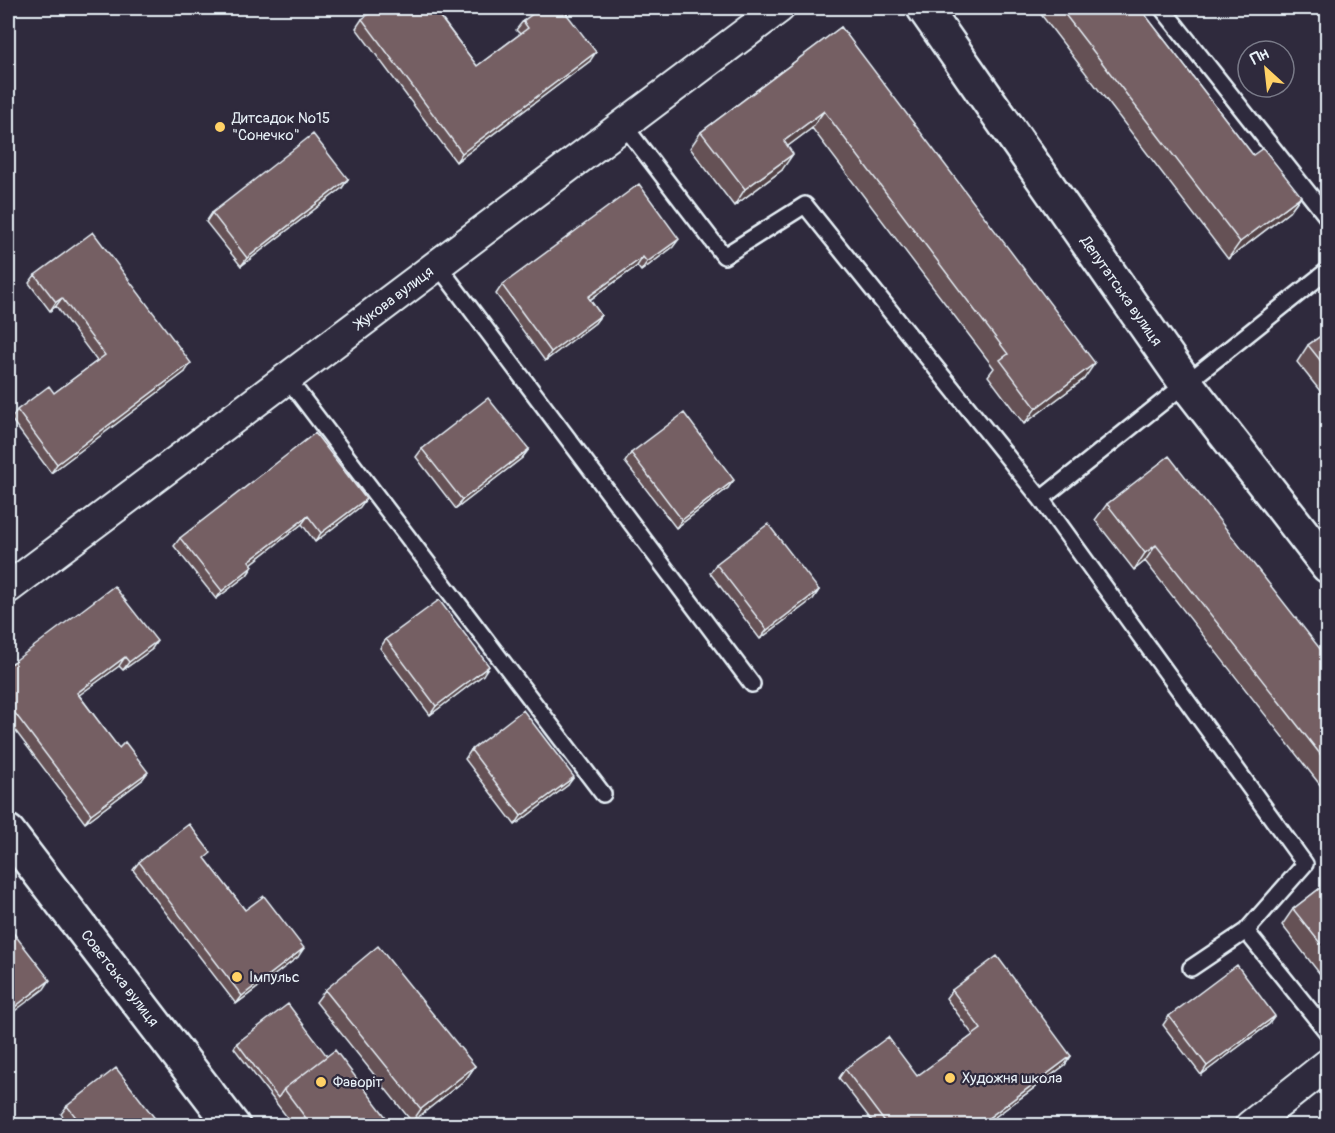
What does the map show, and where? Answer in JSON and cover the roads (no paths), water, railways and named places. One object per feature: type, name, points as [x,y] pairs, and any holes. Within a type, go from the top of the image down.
[{"type":"street","name":"Жукова вулиця","points":[[8,588],[779,8]]},
{"type":"street","name":"Депутатська вулиця","points":[[924,8],[1185,382],[1328,566]]},
{"type":"street","name":"Советська вулиця","points":[[8,832],[233,1125]]},
{"type":"street","points":[[1250,1125],[1328,1064]]},
{"type":"lane","points":[[1162,8],[1328,218]]},
{"type":"lane","points":[[623,124],[724,256],[805,205],[1041,498],[1305,864],[1246,931],[1191,968]]},
{"type":"lane","points":[[437,264],[752,684]]},
{"type":"lane","points":[[1041,498],[1328,270]]},
{"type":"lane","points":[[287,378],[603,794]]},
{"type":"lane","points":[[1246,931],[1328,1033]]},
{"type":"place","name":"Дитсадок №15 \"Сонечко\"","points":[[220,127]]},
{"type":"place","name":"Імпульс","points":[[237,977]]},
{"type":"place","name":"Художня школа","points":[[950,1078]]},
{"type":"place","name":"Фаворіт","points":[[321,1082]]}]
